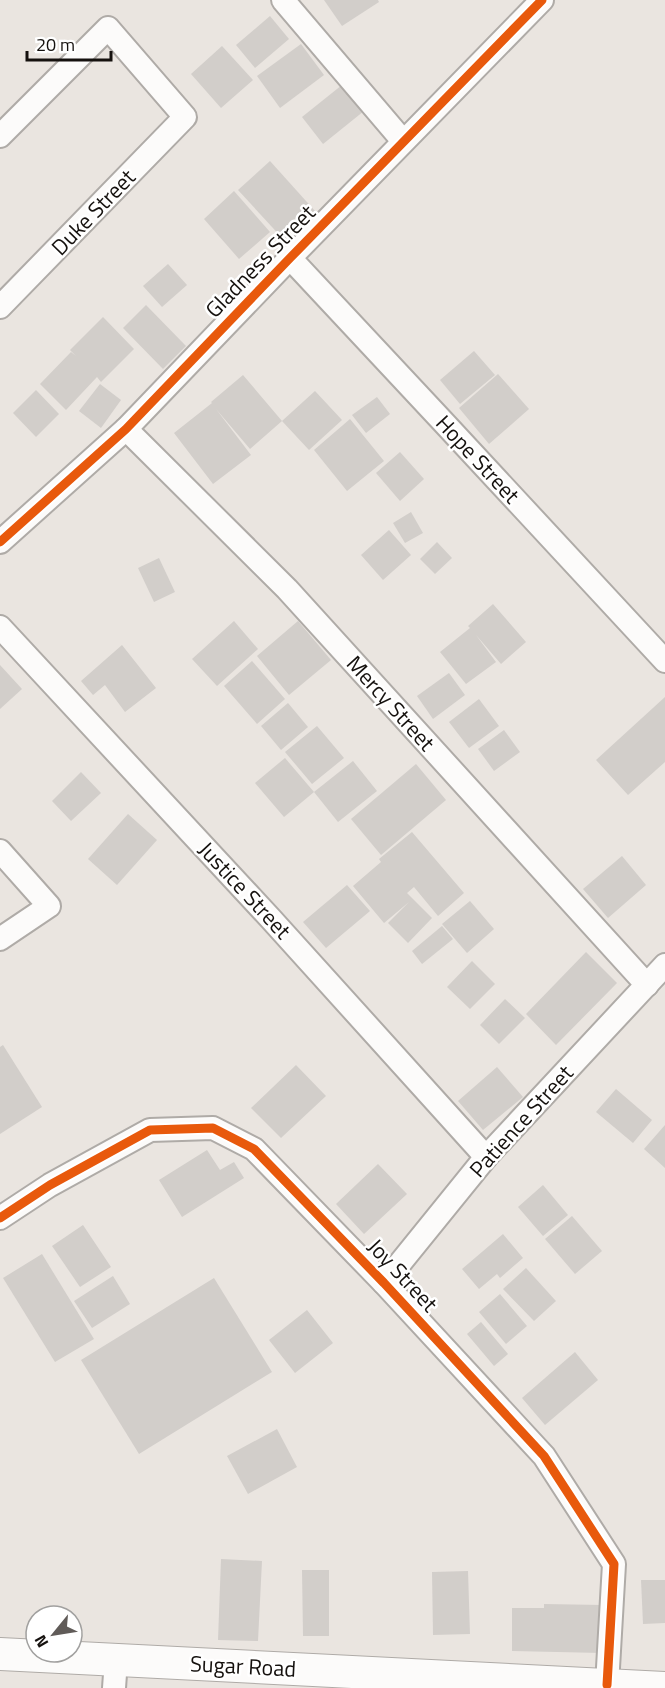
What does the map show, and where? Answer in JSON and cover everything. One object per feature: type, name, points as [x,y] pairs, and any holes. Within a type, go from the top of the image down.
[{"type":"main road","name":"Sugar Road","points":[[0,1654],[115,1674],[665,1688]]},
{"type":"street","points":[[283,0],[404,141]]},
{"type":"street","name":"Gladness Street","points":[[0,542],[126,429],[542,0]]},
{"type":"street","name":"Duke Street","points":[[0,136],[108,28],[185,117],[0,308]]},
{"type":"street","name":"Hope Street","points":[[290,258],[665,661]]},
{"type":"street","name":"Mercy Street","points":[[126,429],[287,589],[647,985]]},
{"type":"street","name":"Justice Street","points":[[0,627],[272,919],[486,1157]]},
{"type":"street","points":[[0,851],[49,906],[0,939]]},
{"type":"street","name":"Patience Street","points":[[384,1283],[486,1157],[665,965]]},
{"type":"street","name":"Joy Street","points":[[0,1218],[50,1185],[150,1130],[213,1128],[254,1149],[384,1283],[544,1456],[614,1564],[607,1685]]},
{"type":"building","points":[[324,0],[378,0],[379,2],[342,26]]},
{"type":"building","points":[[270,16],[289,39],[255,68],[236,45]]},
{"type":"building","points":[[301,44],[324,75],[280,108],[257,76]]},
{"type":"building","points":[[222,46],[253,80],[221,108],[191,74]]},
{"type":"building","points":[[342,85],[364,111],[323,144],[302,117]]},
{"type":"building","points":[[270,161],[315,211],[284,240],[238,190]]},
{"type":"building","points":[[234,191],[270,232],[239,259],[204,219]]},
{"type":"building","points":[[168,264],[187,285],[162,307],[143,286]]},
{"type":"building","points":[[146,305],[186,346],[163,369],[123,328]]},
{"type":"building","points":[[103,317],[134,349],[101,382],[97,377],[66,410],[40,384],[71,352],[76,356],[70,350]]},
{"type":"building","points":[[474,351],[495,375],[460,404],[440,380]]},
{"type":"building","points":[[498,374],[529,409],[489,444],[459,408]]},
{"type":"building","points":[[243,375],[282,421],[250,449],[216,409],[251,455],[213,484],[174,433]]},
{"type":"building","points":[[100,384],[121,400],[101,428],[79,411]]},
{"type":"building","points":[[36,390],[59,414],[36,437],[13,413]]},
{"type":"building","points":[[315,391],[342,420],[309,450],[282,421]]},
{"type":"building","points":[[377,397],[390,414],[366,433],[352,415]]},
{"type":"building","points":[[350,419],[384,461],[347,491],[314,450]]},
{"type":"building","points":[[400,452],[424,479],[400,501],[376,473]]},
{"type":"building","points":[[411,512],[423,533],[405,543],[393,523]]},
{"type":"building","points":[[389,530],[411,555],[383,580],[361,555]]},
{"type":"building","points":[[437,542],[452,558],[435,574],[420,559]]},
{"type":"building","points":[[159,558],[175,592],[154,602],[138,568]]},
{"type":"building","points":[[493,604],[526,642],[501,664],[476,635],[496,662],[466,684],[440,652],[470,628],[468,626]]},
{"type":"building","points":[[234,621],[258,649],[217,686],[192,659]]},
{"type":"building","points":[[298,621],[331,660],[289,695],[257,656]]},
{"type":"building","points":[[122,645],[156,688],[125,712],[105,685],[93,695],[81,681]]},
{"type":"building","points":[[252,661],[285,699],[257,724],[224,686]]},
{"type":"building","points":[[0,665],[22,689],[0,709]]},
{"type":"building","points":[[449,673],[465,695],[433,719],[417,696]]},
{"type":"building","points":[[665,697],[665,762],[628,795],[596,760]]},
{"type":"building","points":[[479,699],[499,726],[469,748],[449,722]]},
{"type":"building","points":[[288,703],[308,727],[281,750],[261,726]]},
{"type":"building","points":[[317,726],[344,758],[312,784],[285,752]]},
{"type":"building","points":[[504,730],[520,752],[494,771],[478,749]]},
{"type":"building","points":[[285,758],[314,792],[284,817],[255,783]]},
{"type":"building","points":[[353,761],[377,791],[338,822],[314,792]]},
{"type":"building","points":[[416,764],[446,800],[381,855],[351,819]]},
{"type":"building","points":[[81,772],[101,793],[71,821],[52,801]]},
{"type":"building","points":[[128,814],[157,840],[117,885],[88,859]]},
{"type":"building","points":[[412,832],[464,893],[438,916],[414,887],[407,893],[432,918],[408,943],[388,923],[409,902],[384,923],[353,886],[381,862],[379,859]]},
{"type":"building","points":[[622,856],[646,885],[608,918],[583,889]]},
{"type":"building","points":[[347,885],[370,911],[326,948],[303,922]]},
{"type":"building","points":[[470,901],[494,929],[467,953],[442,924]]},
{"type":"building","points":[[442,926],[453,939],[422,964],[412,951]]},
{"type":"building","points":[[586,952],[617,983],[556,1045],[526,1014]]},
{"type":"building","points":[[472,961],[495,984],[470,1009],[447,987]]},
{"type":"building","points":[[505,999],[525,1018],[499,1044],[480,1025]]},
{"type":"building","points":[[3,1045],[42,1107],[0,1134],[0,1047]]},
{"type":"building","points":[[296,1065],[326,1096],[281,1138],[251,1108]]},
{"type":"building","points":[[497,1067],[523,1097],[483,1130],[458,1101]]},
{"type":"building","points":[[616,1089],[652,1120],[633,1143],[596,1112]]},
{"type":"building","points":[[665,1125],[665,1168],[644,1149]]},
{"type":"building","points":[[207,1150],[220,1170],[234,1162],[244,1178],[182,1217],[159,1180]]},
{"type":"building","points":[[378,1164],[407,1194],[364,1234],[336,1204]]},
{"type":"building","points":[[543,1185],[568,1215],[543,1236],[518,1207]]},
{"type":"building","points":[[572,1216],[602,1251],[575,1274],[545,1239]]},
{"type":"building","points":[[83,1225],[111,1267],[80,1287],[52,1246]]},
{"type":"building","points":[[503,1234],[523,1258],[500,1278],[497,1274],[479,1289],[462,1269]]},
{"type":"building","points":[[42,1254],[94,1339],[55,1362],[3,1278]]},
{"type":"building","points":[[526,1268],[556,1301],[534,1321],[503,1289]]},
{"type":"building","points":[[113,1276],[130,1304],[92,1328],[74,1301]]},
{"type":"building","points":[[214,1278],[272,1372],[139,1454],[81,1360]]},
{"type":"building","points":[[500,1294],[527,1326],[506,1344],[479,1312]]},
{"type":"building","points":[[307,1310],[333,1343],[295,1373],[269,1340]]},
{"type":"building","points":[[481,1322],[508,1354],[494,1366],[467,1334]]},
{"type":"building","points":[[575,1352],[598,1380],[545,1425],[522,1398]]},
{"type":"building","points":[[277,1429],[297,1467],[248,1494],[227,1456]]},
{"type":"building","points":[[221,1559],[262,1561],[258,1641],[218,1640]]},
{"type":"building","points":[[302,1570],[329,1570],[329,1636],[303,1636]]},
{"type":"building","points":[[468,1571],[470,1634],[433,1635],[432,1572]]},
{"type":"building","points":[[641,1580],[665,1580],[665,1623],[643,1624]]},
{"type":"building","points":[[544,1604],[603,1605],[602,1653],[512,1651],[512,1608],[544,1608]]},
{"type":"cycle path","points":[[0,542],[126,429],[542,0]]},
{"type":"cycle path","points":[[0,1218],[50,1185],[150,1130],[213,1128],[254,1149],[384,1283],[544,1456],[614,1564],[607,1685]]}]
